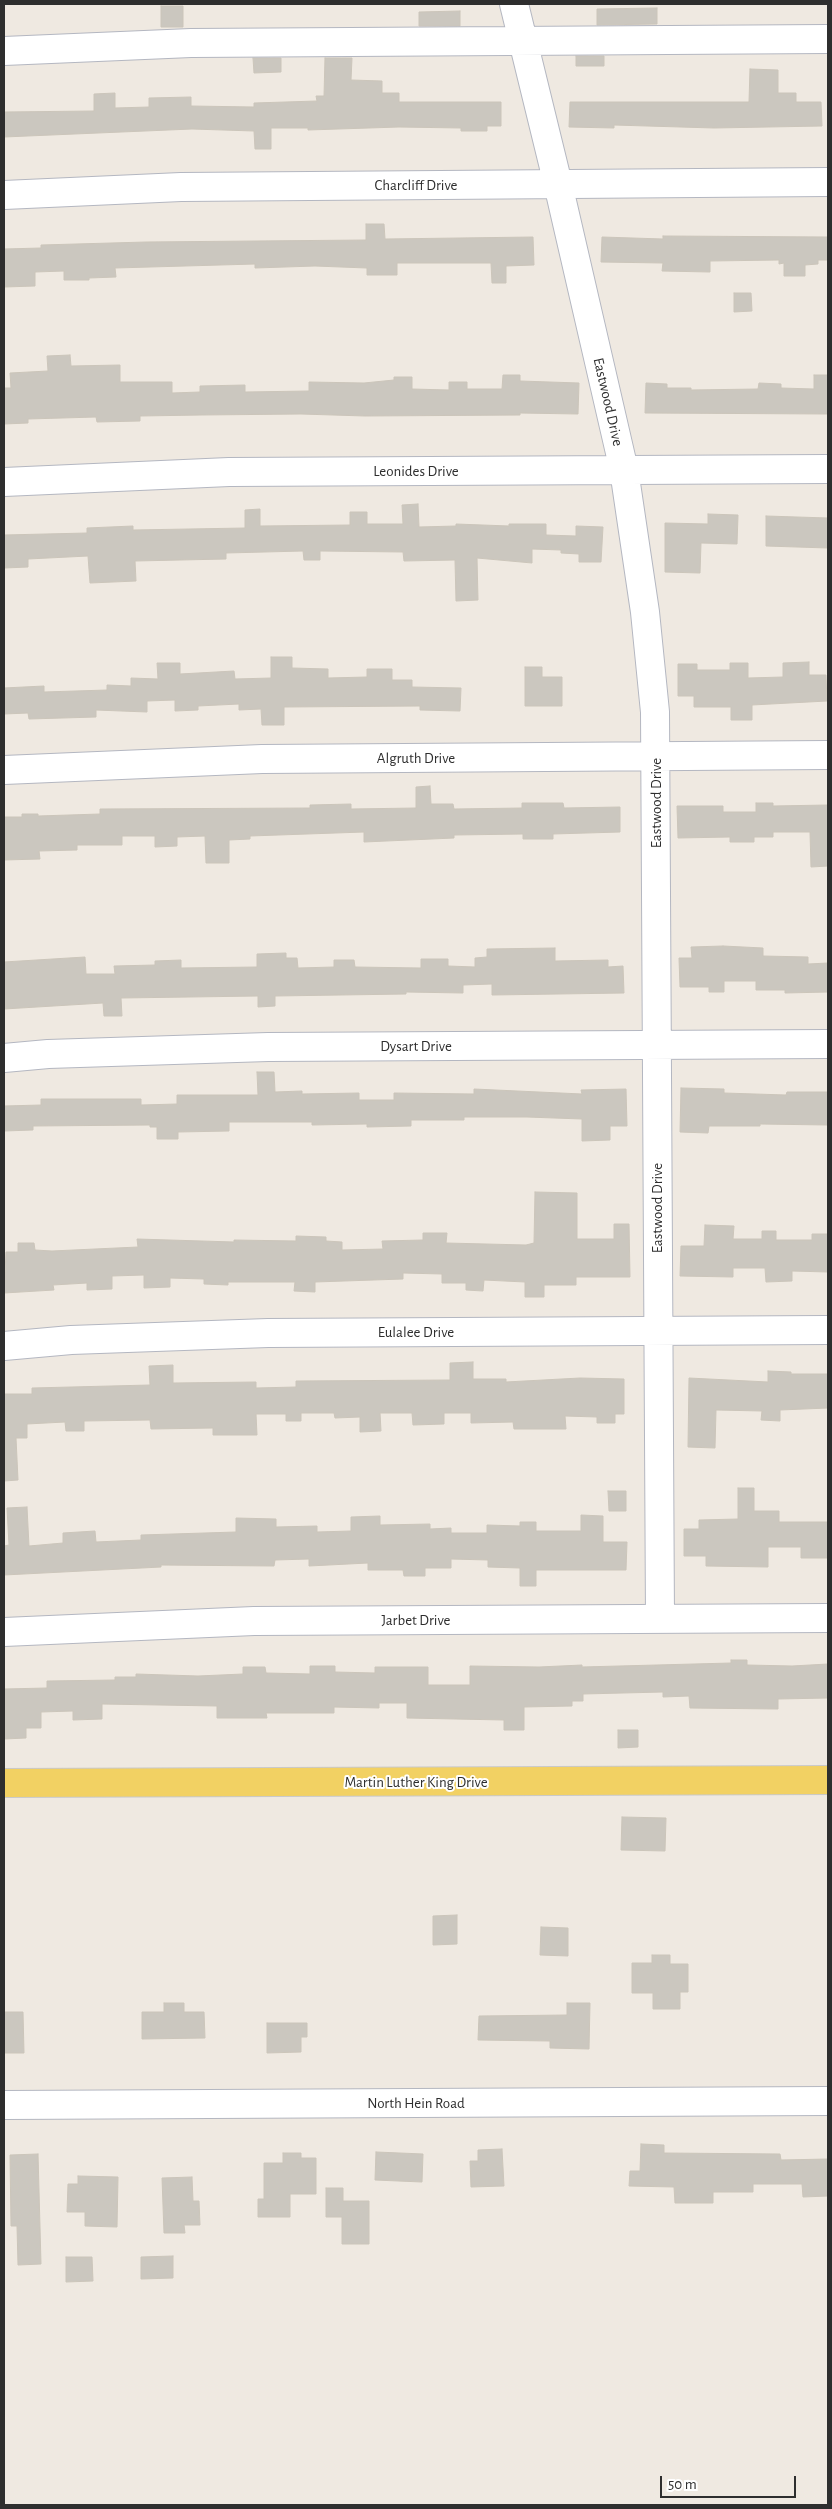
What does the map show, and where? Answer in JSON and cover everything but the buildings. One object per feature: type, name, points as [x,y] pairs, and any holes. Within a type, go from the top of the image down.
[{"type":"main road","name":"Martin Luther King Drive","points":[[4,1782],[828,1780]]},
{"type":"street","name":"Eastwood Drive","points":[[514,4],[624,470],[645,612],[656,757],[660,1618]]},
{"type":"street","points":[[4,51],[191,43],[523,39],[828,39]]},
{"type":"street","name":"Charcliff Drive","points":[[4,195],[181,187],[828,182]]},
{"type":"street","name":"Leonides Drive","points":[[4,482],[228,472],[828,469]]},
{"type":"street","name":"Algruth Drive","points":[[4,770],[262,759],[828,755]]},
{"type":"street","name":"Dysart Drive","points":[[4,1058],[58,1054],[258,1047],[828,1044]]},
{"type":"street","name":"Eulalee Drive","points":[[4,1346],[72,1340],[268,1333],[828,1330]]},
{"type":"street","name":"Jarbet Drive","points":[[4,1632],[254,1621],[828,1618]]},
{"type":"street","name":"North Hein Road","points":[[4,2105],[828,2102]]}]
